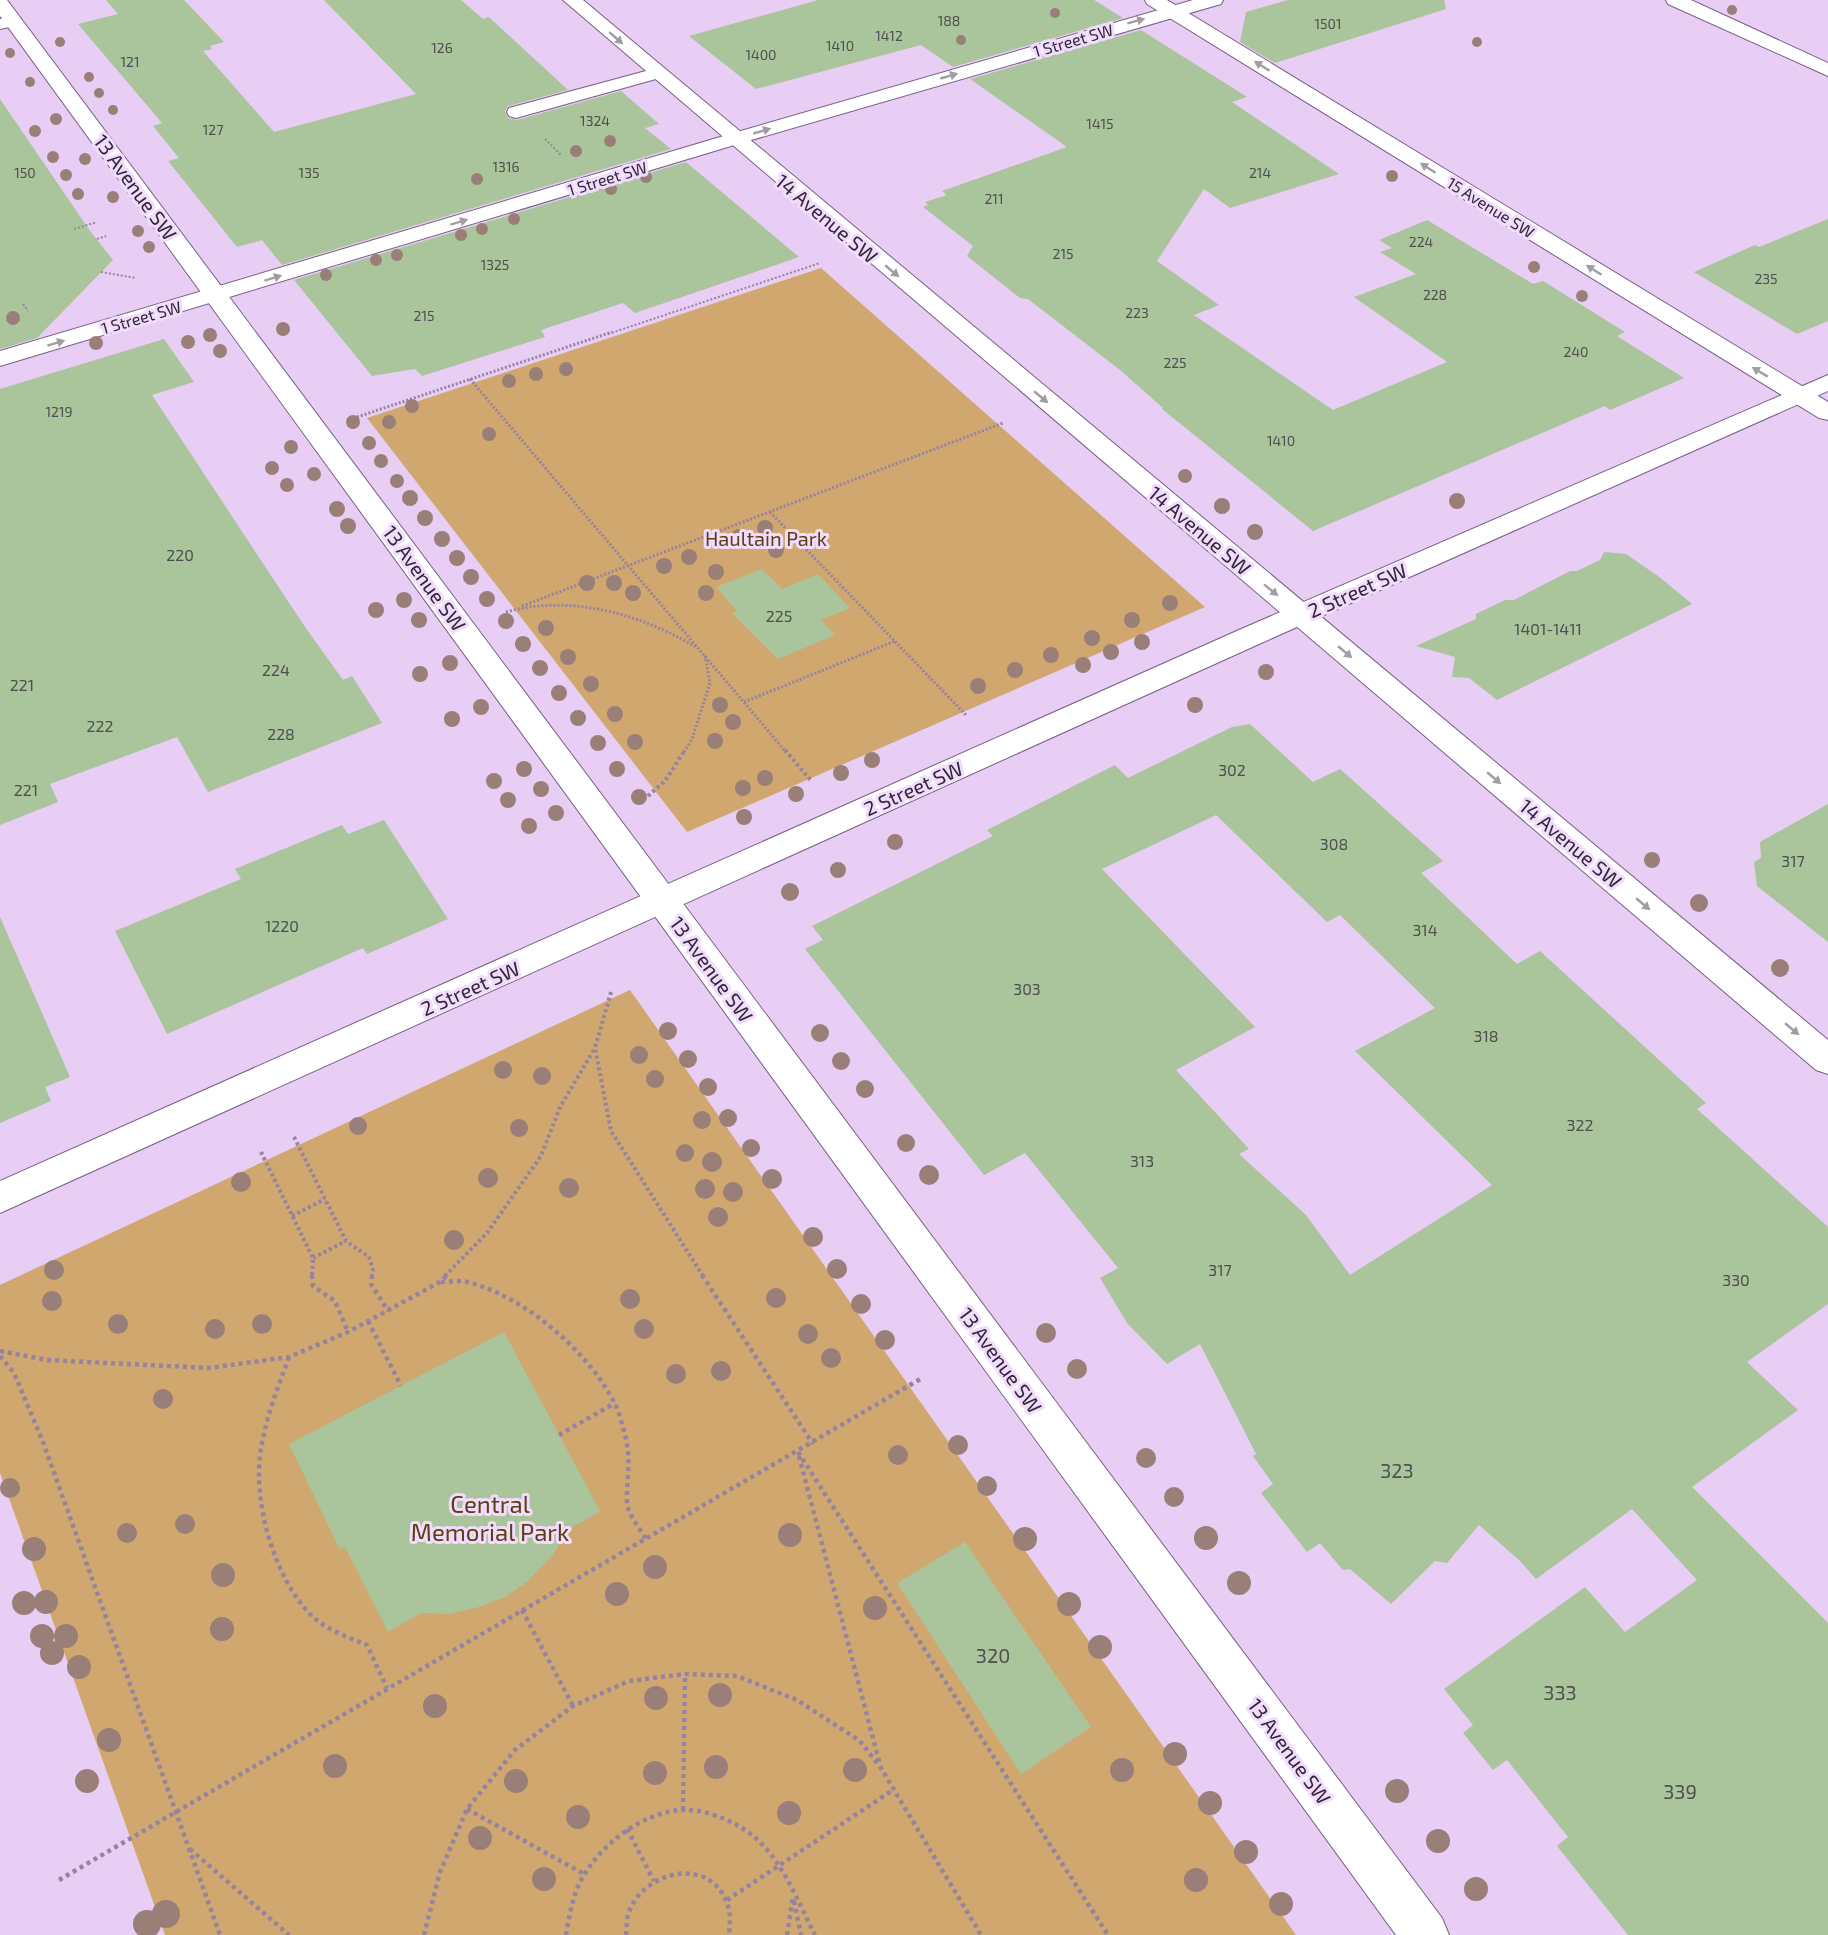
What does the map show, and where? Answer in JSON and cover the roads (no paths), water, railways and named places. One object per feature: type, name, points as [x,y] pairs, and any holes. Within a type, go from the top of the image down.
[{"type":"street","name":"14 Avenue SW","points":[[572,0],[1828,1060]]},
{"type":"street","name":"15 Avenue SW","points":[[1153,0],[1828,413]]},
{"type":"street","name":"1 Street SW","points":[[0,359],[211,288],[727,133],[1153,0]]},
{"type":"street","name":"1 Street SW","points":[[727,133],[1214,0]]},
{"type":"street","points":[[1675,0],[1828,70]]},
{"type":"street","name":"13 Avenue SW","points":[[0,3],[7,23],[211,288],[1425,1935]]},
{"type":"street","name":"1 Street SW","points":[[0,340],[211,288]]},
{"type":"street","name":"2 Street SW","points":[[0,1198],[1300,615],[1828,382]]},
{"type":"lane","points":[[516,112],[657,73]]},
{"type":"park label","name":"Haultain Park","points":[[766,538]]},
{"type":"park label","name":"Central Memorial Park","points":[[490,1517]]}]
